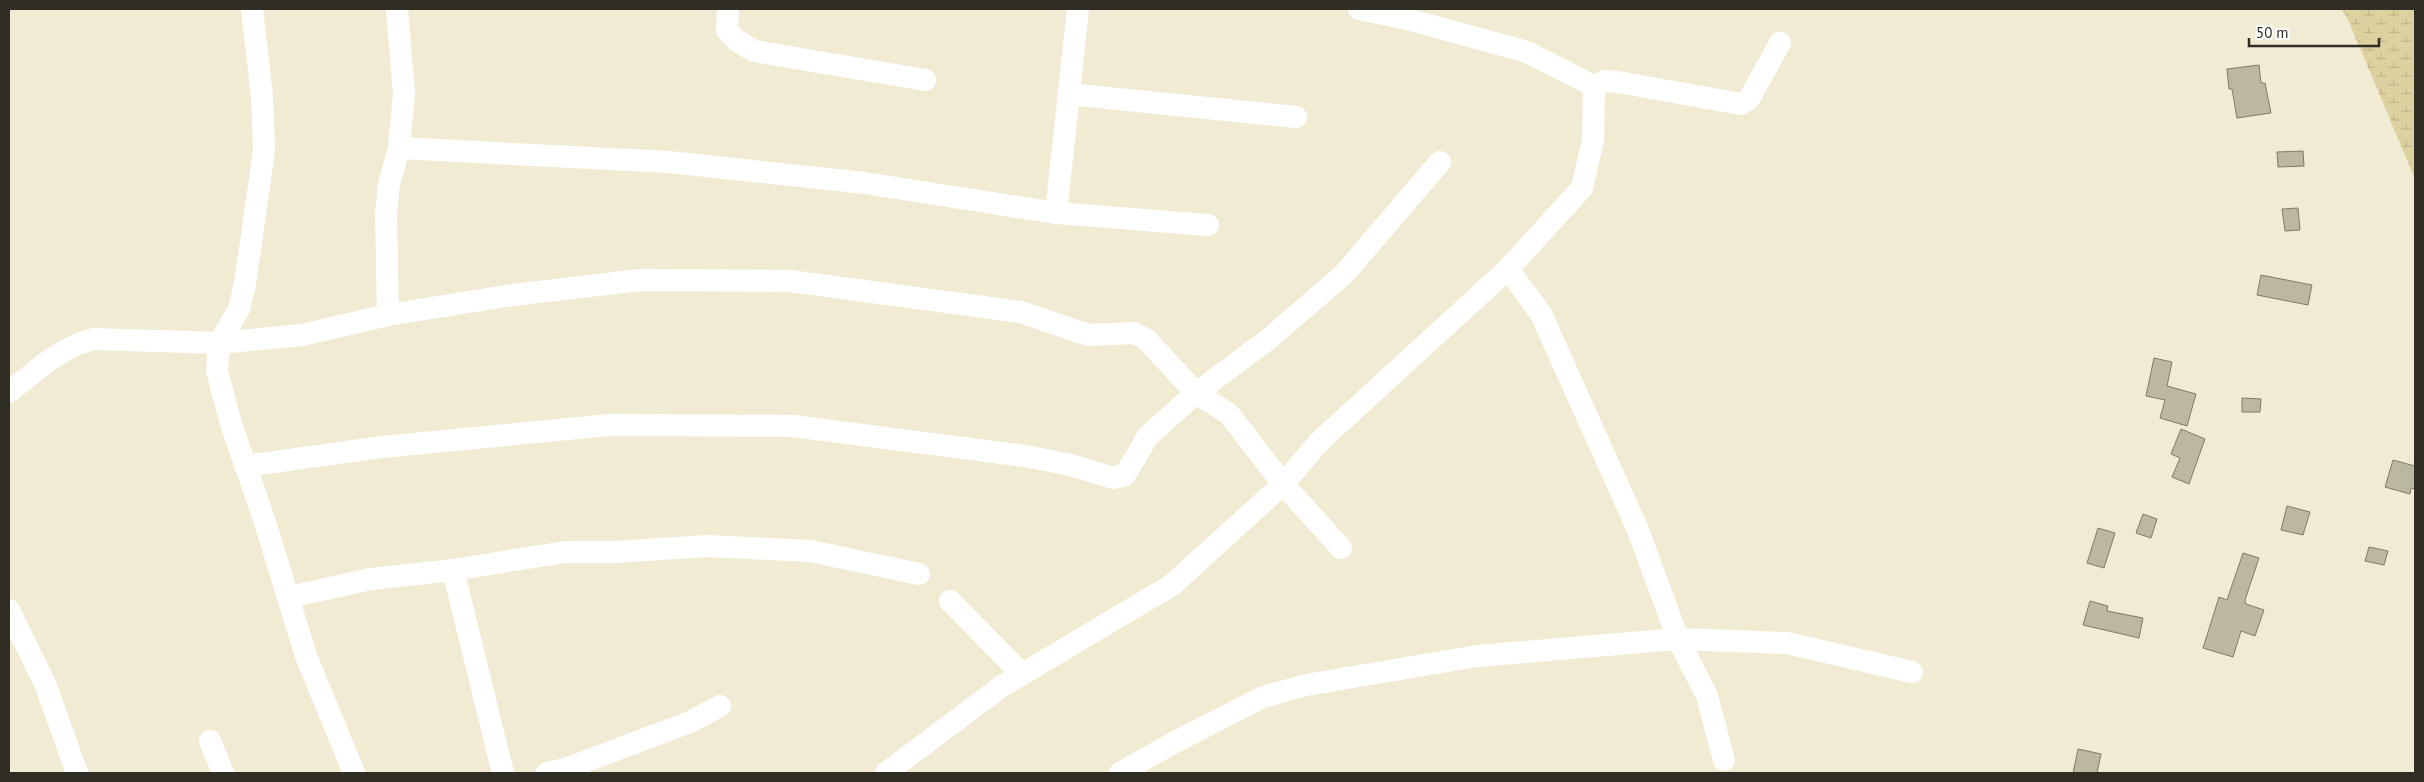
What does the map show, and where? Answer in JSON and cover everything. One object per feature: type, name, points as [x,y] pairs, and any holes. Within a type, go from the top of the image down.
[{"type":"street","points":[[252,9],[262,96],[264,152],[239,309],[218,343],[219,385],[306,656],[354,773]]},
{"type":"street","points":[[388,315],[386,214],[389,184],[399,148],[404,94],[397,9]]},
{"type":"street","points":[[728,9],[727,30],[736,40],[754,51],[925,80]]},
{"type":"street","points":[[1056,213],[1078,9]]},
{"type":"street","points":[[1359,9],[1404,13],[1527,52],[1594,86]]},
{"type":"street","points":[[1594,86],[1605,81],[1618,82],[1741,104],[1749,99],[1780,43]]},
{"type":"street","points":[[886,773],[1002,686],[1163,592],[1283,484],[1320,441],[1508,269],[1582,188],[1594,140],[1594,86]]},
{"type":"street","points":[[1068,94],[1296,117]]},
{"type":"street","points":[[399,148],[669,162],[865,183],[1056,213],[1208,224]]},
{"type":"street","points":[[245,466],[382,448],[609,425],[793,426],[1025,456],[1071,465],[1113,478],[1125,475],[1148,436],[1196,393],[1270,338],[1345,273],[1391,223],[1440,162]]},
{"type":"street","points":[[1508,269],[1541,314],[1638,530],[1678,639],[1707,696],[1724,760]]},
{"type":"street","points":[[9,392],[64,351],[88,340],[218,343],[302,335],[388,315],[512,295],[640,280],[790,280],[1020,312],[1088,335],[1134,333],[1146,339],[1196,393],[1228,414],[1283,484],[1341,548]]},
{"type":"street","points":[[288,597],[371,579],[453,570],[565,552],[615,552],[707,546],[810,551],[919,574]]},
{"type":"street","points":[[453,570],[503,773]]},
{"type":"street","points":[[950,601],[1022,674]]},
{"type":"street","points":[[9,611],[46,686],[77,773]]},
{"type":"street","points":[[1120,773],[1175,742],[1263,698],[1306,685],[1477,656],[1678,639],[1787,642],[1912,672]]},
{"type":"street","points":[[547,773],[564,769],[690,722],[720,706]]},
{"type":"street","points":[[210,741],[223,773]]},
{"type":"green space","points":[[2342,9],[2415,9],[2415,179],[2349,22]]},
{"type":"building","points":[[2259,65],[2261,83],[2265,83],[2271,113],[2237,118],[2232,89],[2229,89],[2227,69]]},
{"type":"building","points":[[2303,151],[2304,166],[2278,167],[2277,152]]},
{"type":"building","points":[[2298,208],[2300,230],[2285,231],[2282,209]]},
{"type":"building","points":[[2261,275],[2312,285],[2308,305],[2257,295]]},
{"type":"building","points":[[2154,358],[2172,362],[2167,386],[2196,394],[2187,426],[2160,418],[2165,400],[2146,396]]},
{"type":"building","points":[[2242,398],[2261,399],[2260,412],[2242,412]]},
{"type":"building","points":[[2181,429],[2205,439],[2189,484],[2172,477],[2180,458],[2171,454]]},
{"type":"building","points":[[2393,460],[2415,466],[2415,489],[2411,488],[2410,494],[2385,487]]},
{"type":"building","points":[[2287,506],[2310,512],[2303,535],[2281,530]]},
{"type":"building","points":[[2143,514],[2157,519],[2151,538],[2136,533]]},
{"type":"building","points":[[2098,528],[2115,533],[2104,568],[2087,563]]},
{"type":"building","points":[[2369,547],[2388,551],[2384,565],[2365,561]]},
{"type":"building","points":[[2243,553],[2259,558],[2245,600],[2246,604],[2264,610],[2255,636],[2241,631],[2233,657],[2203,648],[2219,597],[2227,600]]},
{"type":"building","points":[[2090,601],[2108,606],[2107,611],[2143,618],[2139,638],[2083,625]]},
{"type":"building","points":[[2078,749],[2101,754],[2097,773],[2073,773]]}]
